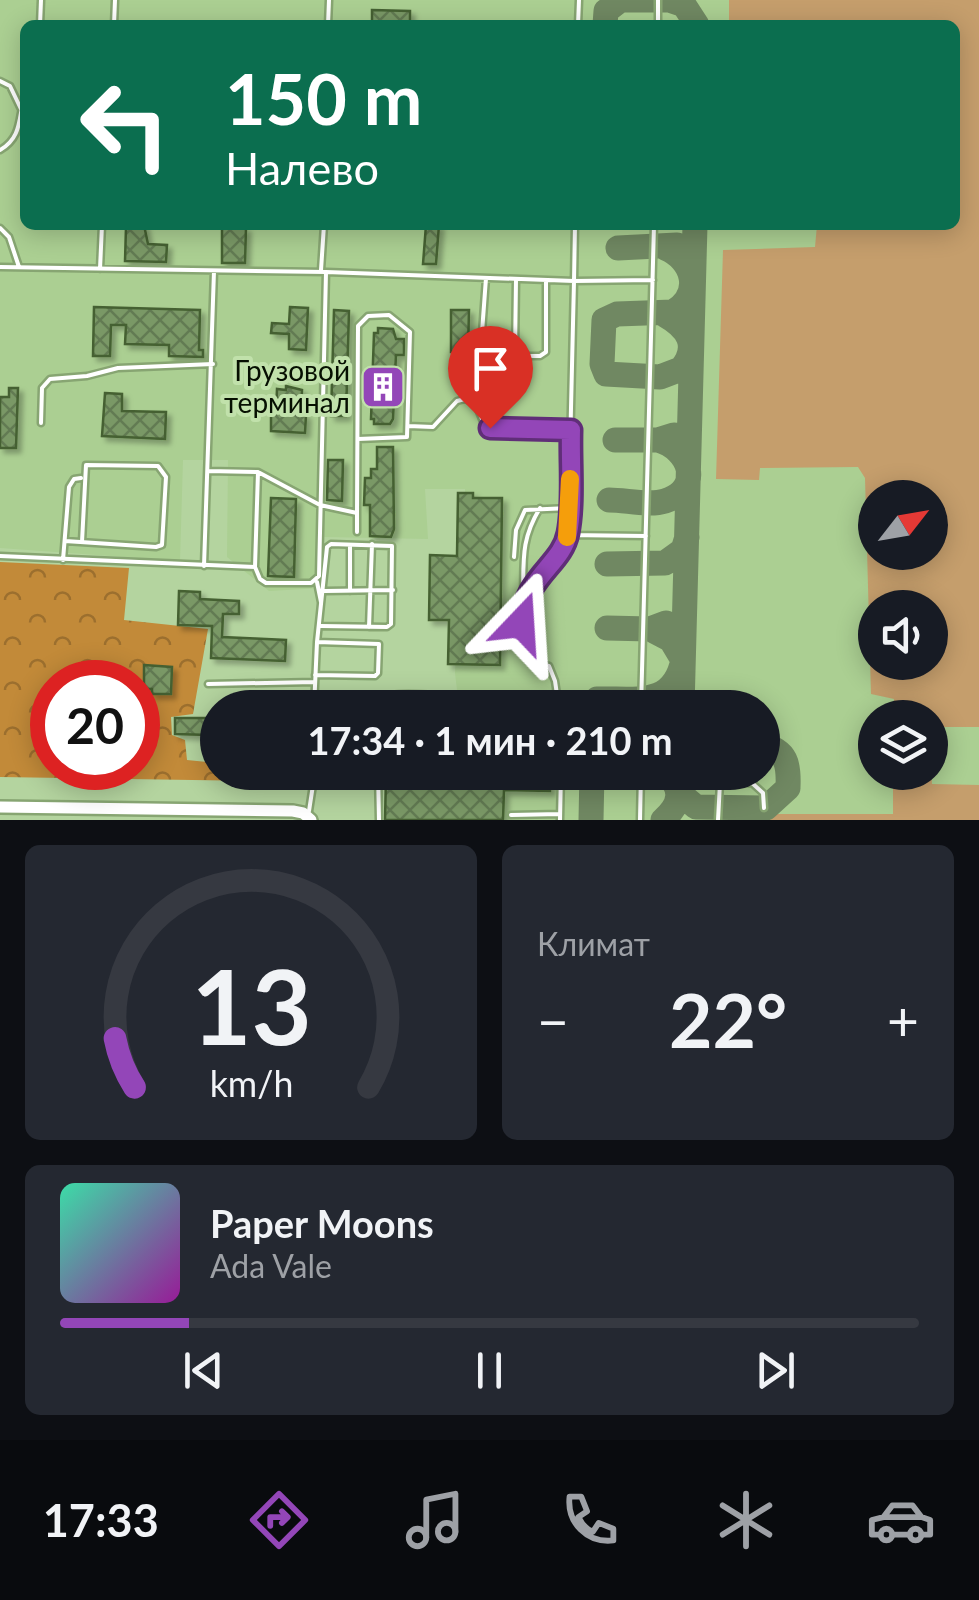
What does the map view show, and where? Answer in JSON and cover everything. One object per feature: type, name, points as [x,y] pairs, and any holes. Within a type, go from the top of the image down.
[{"type":"main road","points":[[0,808],[88,814],[292,811],[309,818]]},
{"type":"lane","points":[[0,81],[10,86],[20,106]]},
{"type":"lane","points":[[0,150],[17,134],[20,114]]},
{"type":"lane","points":[[0,228],[8,237],[19,267]]},
{"type":"lane","points":[[100,269],[102,230]]},
{"type":"lane","points":[[323,606],[317,580],[324,230]]},
{"type":"lane","points":[[523,603],[568,536],[575,230]]},
{"type":"lane","points":[[642,690],[654,230]]},
{"type":"lane","points":[[0,267],[653,280]]},
{"type":"lane","points":[[204,566],[214,271]]},
{"type":"lane","points":[[486,278],[481,346],[488,356],[540,356],[546,352],[546,280]]},
{"type":"lane","points":[[514,356],[516,278]]},
{"type":"lane","points":[[357,532],[358,331],[360,322],[368,316],[389,316],[410,332],[407,437],[358,439]]},
{"type":"lane","points":[[41,423],[42,388],[50,379],[88,376],[118,368],[213,364]]},
{"type":"lane","points":[[408,426],[436,426],[457,401],[465,399],[476,404],[486,426],[571,430]]},
{"type":"lane","points":[[65,540],[82,542],[162,545],[166,477],[158,466],[86,465],[82,542]]},
{"type":"lane","points":[[208,471],[258,472],[320,505],[357,512]]},
{"type":"lane","points":[[258,472],[255,567],[260,579],[266,583],[317,580]]},
{"type":"lane","points":[[64,560],[69,484],[84,478]]},
{"type":"lane","points":[[514,557],[521,514],[530,508],[569,508]]},
{"type":"lane","points":[[540,508],[528,526],[522,555],[521,649],[528,662],[549,666],[556,690]]},
{"type":"lane","points":[[568,536],[646,536]]},
{"type":"lane","points":[[350,544],[350,591]]},
{"type":"lane","points":[[369,627],[372,544]]},
{"type":"lane","points":[[315,690],[327,547],[372,544],[394,548],[392,624],[321,626]]},
{"type":"lane","points":[[0,556],[255,567]]},
{"type":"lane","points":[[325,591],[393,590]]},
{"type":"lane","points":[[315,675],[371,677],[378,673],[379,660],[377,642],[317,642]]},
{"type":"lane","points":[[208,684],[315,682]]},
{"type":"lane","points":[[309,818],[313,790]]},
{"type":"lane","points":[[378,790],[379,820]]},
{"type":"lane","points":[[511,815],[560,817],[561,790]]},
{"type":"lane","points":[[640,790],[640,820]]},
{"type":"lane","points":[[718,820],[720,790]]},
{"type":"lane","points":[[761,790],[764,808]]},
{"type":"shaded area","points":[[0,0],[979,0],[979,820],[385,820],[386,790],[780,790],[780,690],[457,690],[457,633],[489,576],[502,575],[501,557],[458,563],[457,492],[465,489],[425,489],[428,539],[324,537],[322,588],[269,591],[227,557],[228,460],[183,460],[180,561],[0,548]]},
{"type":"shaded area","points":[[729,0],[979,0],[979,727],[948,727],[948,700],[894,700],[871,694],[871,680],[948,680],[948,590],[868,590],[868,570],[948,570],[948,480],[865,480],[858,467],[760,468],[759,480],[716,479],[723,250],[815,247],[817,230],[960,230],[960,20],[729,20]]},
{"type":"shaded area","points":[[948,784],[979,785],[979,820],[751,820],[751,814],[893,814],[893,790],[948,790]]},
{"type":"green space","points":[[0,562],[129,568],[124,620],[208,629],[193,714],[171,717],[172,735],[185,740],[187,760],[200,761],[200,780],[160,779],[160,660],[30,660],[30,777],[0,777]]},
{"type":"building","points":[[372,10],[410,11],[410,20],[372,20]]},
{"type":"building","points":[[126,230],[145,230],[148,244],[167,245],[166,262],[125,261]]},
{"type":"building","points":[[222,230],[246,230],[245,263],[222,263]]},
{"type":"building","points":[[426,230],[439,230],[436,264],[423,264]]},
{"type":"building","points":[[94,307],[200,310],[199,350],[203,350],[203,357],[169,356],[169,345],[125,344],[126,325],[111,325],[110,356],[93,356]]},
{"type":"building","points":[[290,307],[308,308],[306,350],[289,349],[289,334],[271,333],[272,323],[289,324]]},
{"type":"building","points":[[334,310],[349,311],[346,416],[331,416]]},
{"type":"building","points":[[451,310],[469,310],[468,352],[451,352]]},
{"type":"building","name":"Грузовой терминал","points":[[378,328],[393,329],[396,339],[404,339],[404,355],[396,355],[390,424],[374,424],[371,419],[374,333],[378,333]]},
{"type":"building","points":[[286,386],[302,390],[305,433],[271,431],[277,389],[286,390]]},
{"type":"building","points":[[9,388],[18,388],[16,448],[0,448],[0,397],[9,397]]},
{"type":"building","points":[[105,393],[122,394],[122,411],[166,412],[165,439],[102,436]]},
{"type":"building","points":[[377,447],[393,447],[391,537],[370,536],[370,505],[364,505],[365,478],[371,478],[371,469],[377,469]]},
{"type":"building","points":[[328,460],[343,460],[342,501],[327,500]]},
{"type":"building","points":[[458,493],[473,493],[473,498],[502,498],[500,665],[448,664],[449,620],[429,620],[430,555],[457,556]]},
{"type":"building","points":[[271,498],[296,499],[294,577],[268,576]]},
{"type":"building","points":[[179,591],[200,592],[200,599],[239,601],[239,614],[223,614],[222,637],[286,640],[285,661],[211,658],[212,626],[178,625]]},
{"type":"building","points":[[160,666],[172,667],[171,694],[160,694]]},
{"type":"building","points":[[175,718],[200,718],[200,735],[175,734]]},
{"type":"building","points":[[386,790],[504,790],[503,820],[385,820]]},
{"type":"taxiway","points":[[618,0],[675,0]]},
{"type":"taxiway","points":[[605,20],[606,11],[619,1]]},
{"type":"taxiway","points":[[672,1],[684,5],[694,20]]},
{"type":"taxiway","points":[[682,690],[695,230]]},
{"type":"taxiway","points":[[618,248],[677,245]]},
{"type":"taxiway","points":[[665,248],[675,253],[688,269],[688,296],[673,312],[617,314],[604,320],[602,364],[606,374],[660,377],[681,369],[690,353],[689,338],[665,315]]},
{"type":"taxiway","points":[[615,440],[658,440],[674,435]]},
{"type":"taxiway","points":[[609,500],[665,501],[685,487],[685,460],[658,440]]},
{"type":"taxiway","points":[[607,564],[665,563],[683,550],[687,537]]},
{"type":"taxiway","points":[[607,628],[650,629],[666,623]]},
{"type":"taxiway","points":[[650,629],[671,640],[683,660],[678,675],[666,690]]},
{"type":"taxiway","points":[[780,754],[788,772],[788,787]]},
{"type":"taxiway","points":[[680,790],[696,807],[766,808],[788,788]]},
{"type":"taxiway","points":[[591,820],[592,790]]},
{"type":"taxiway","points":[[663,820],[674,808],[677,790]]},
{"type":"slow traffic","points":[[567,537],[570,479]]},
{"type":"place","name":"Грузовой терминал","points":[[383,387]]},
{"type":"route","points":[[490,428],[571,430],[568,536],[534,582],[523,603],[521,623]]}]
